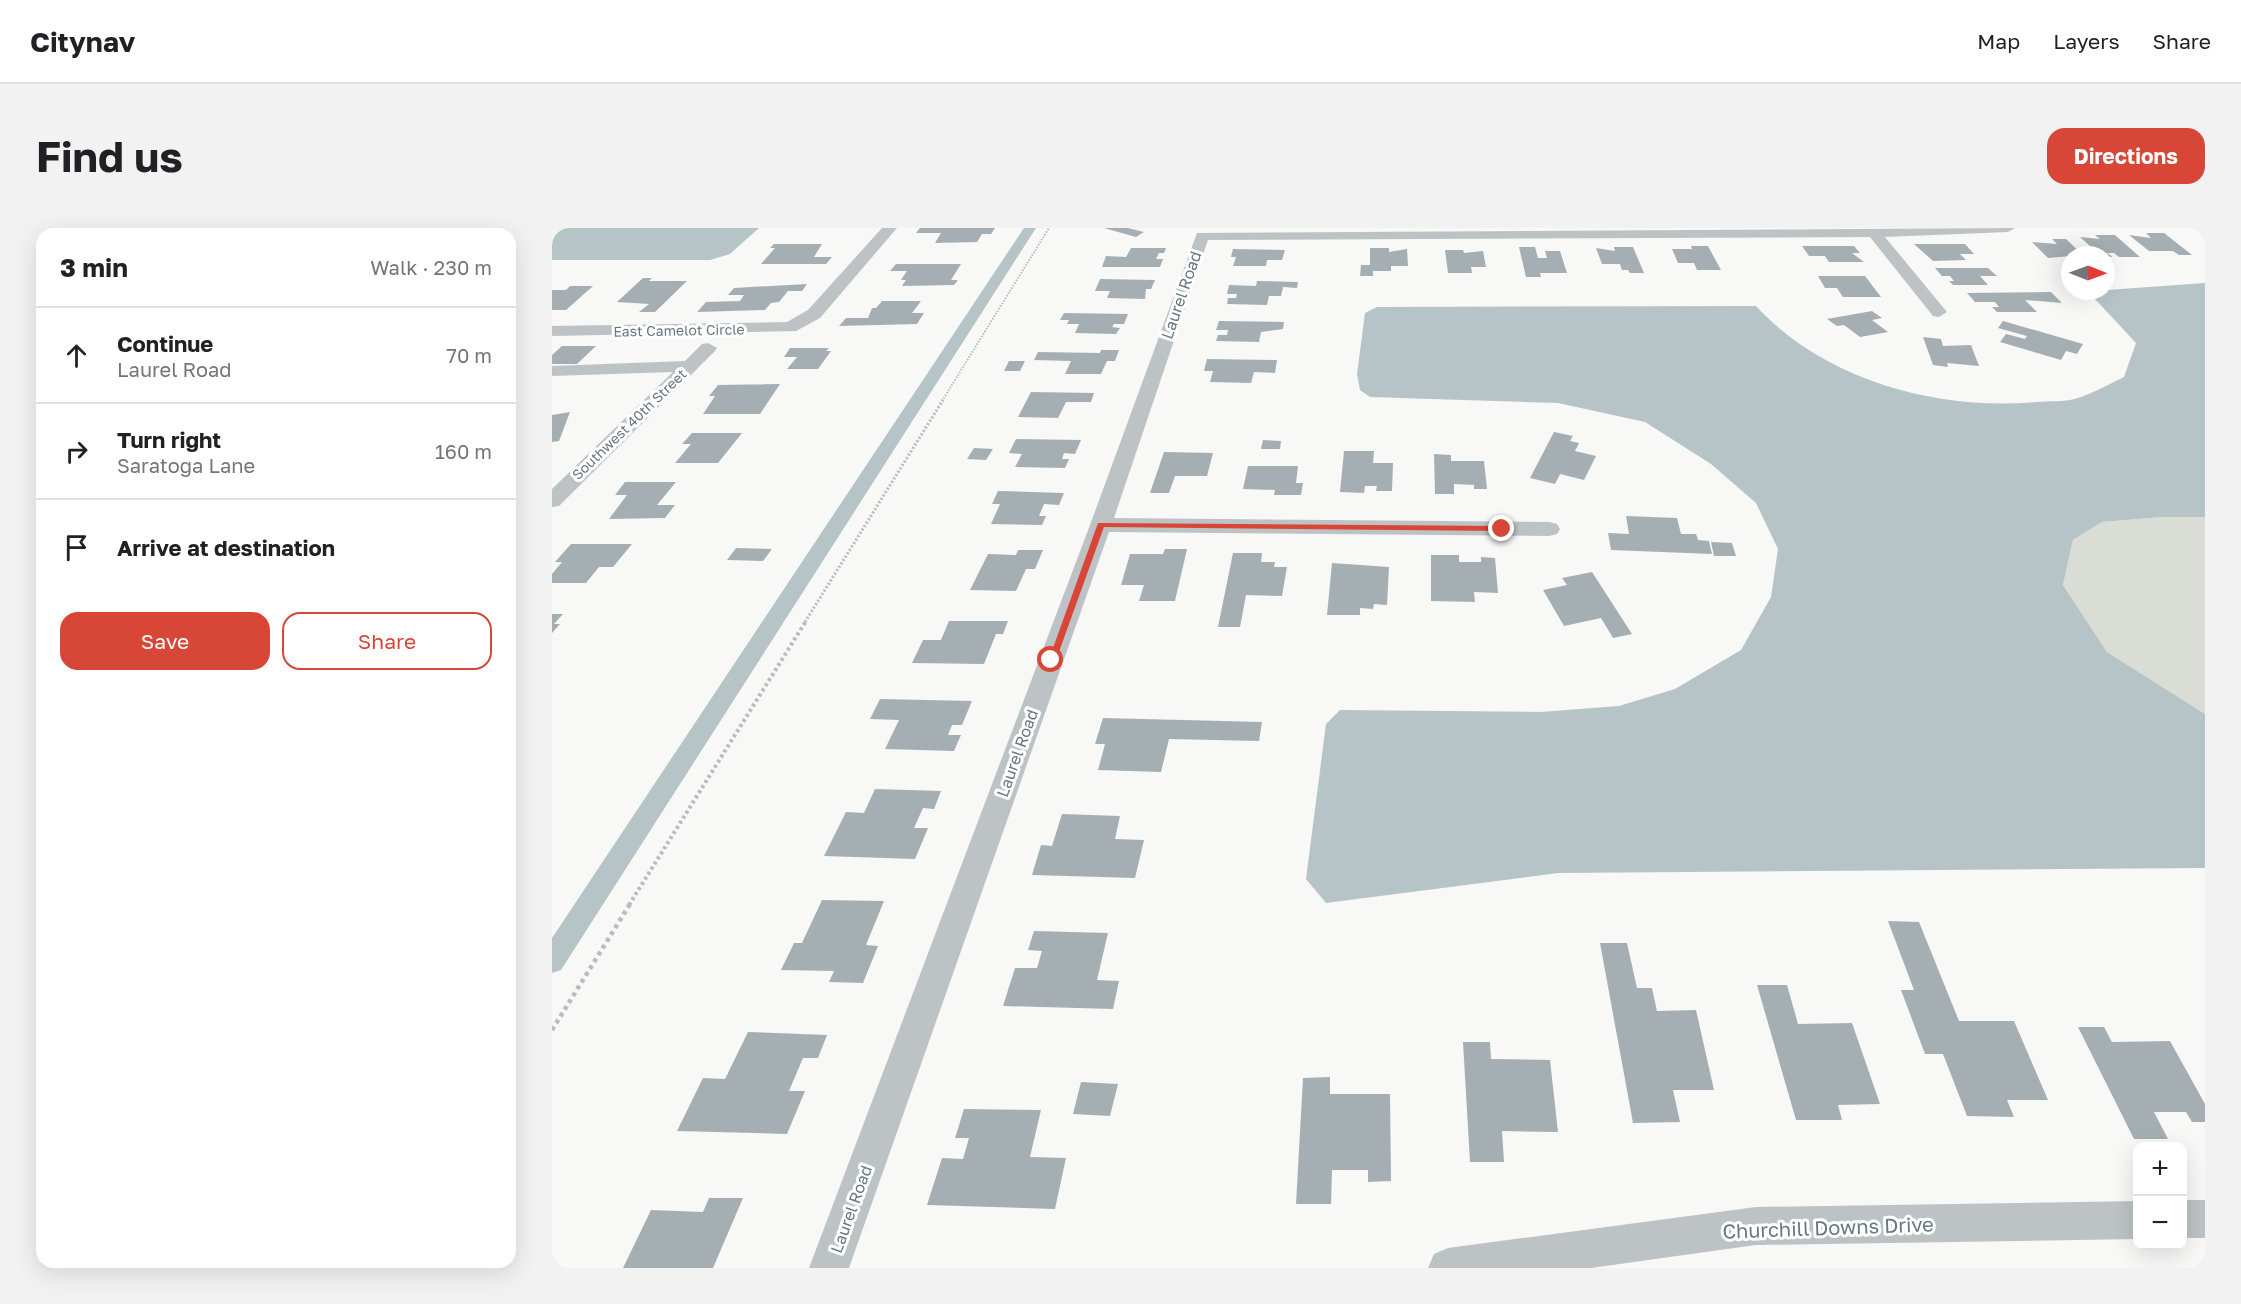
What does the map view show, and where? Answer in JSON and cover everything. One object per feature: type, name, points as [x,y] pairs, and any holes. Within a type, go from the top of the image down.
[{"type":"street","name":"East Camelot Circle","points":[[552,331],[773,329],[804,321],[814,314],[890,228]]},
{"type":"street","points":[[1874,232],[2008,228]]},
{"type":"street","points":[[1874,232],[1939,312]]},
{"type":"street","name":"Laurel Road","points":[[830,1268],[1101,525],[1202,236],[1874,232]]},
{"type":"street","name":"Southwest 40th Street","points":[[552,501],[708,348]]},
{"type":"street","points":[[552,371],[689,366]]},
{"type":"street","points":[[552,477],[574,477]]},
{"type":"street","points":[[1101,525],[1549,529]]},
{"type":"street","points":[[2187,1219],[2205,1219]]},
{"type":"street","name":"Churchill Downs Drive","points":[[1448,1268],[1756,1226],[2133,1220]]},
{"type":"path","points":[[552,1030],[1049,228]]},
{"type":"shaded area","points":[[556,228],[759,228],[730,254],[710,260],[552,260],[552,230]]},
{"type":"shaded area","points":[[2205,283],[2205,517],[2162,517],[2102,522],[2073,540],[2063,585],[2107,652],[2205,714],[2205,868],[1558,873],[1326,903],[1306,879],[1326,724],[1340,710],[1540,712],[1619,706],[1675,689],[1741,650],[1771,597],[1778,549],[1756,503],[1711,464],[1645,422],[1558,403],[1370,397],[1360,390],[1357,374],[1365,313],[1377,307],[1756,306],[1784,332],[1815,354],[1849,372],[1886,386],[1923,395],[2000,404],[2073,399],[2090,394],[2124,377],[2136,343],[2096,300],[2115,300],[2115,289]]},
{"type":"shaded area","points":[[2162,517],[2205,517],[2205,714],[2107,652],[2063,585],[2073,540],[2102,522]]},
{"type":"building","points":[[920,228],[995,228],[991,234],[982,234],[977,242],[935,243],[941,233],[916,233]]},
{"type":"building","points":[[1104,228],[1128,228],[1144,232],[1136,237]]},
{"type":"building","points":[[2146,233],[2164,233],[2192,255],[2179,255],[2173,251],[2149,251],[2129,235],[2151,238]]},
{"type":"building","points":[[2095,235],[2115,235],[2140,257],[2119,257],[2115,254],[2115,246],[2090,246],[2080,237],[2100,239]]},
{"type":"building","points":[[2052,239],[2066,239],[2073,246],[2061,246],[2061,257],[2048,258],[2032,242],[2057,244]]},
{"type":"building","points":[[774,244],[822,244],[814,257],[832,257],[826,264],[761,264],[775,248],[770,248]]},
{"type":"building","points":[[1914,244],[1965,244],[1974,254],[1960,254],[1966,260],[1933,261]]},
{"type":"building","points":[[1691,246],[1708,246],[1721,270],[1697,270],[1694,263],[1678,263],[1672,249],[1692,249]]},
{"type":"building","points":[[1802,246],[1854,246],[1860,253],[1852,253],[1864,262],[1829,262],[1825,256],[1809,256]]},
{"type":"building","points":[[1519,247],[1535,247],[1538,258],[1547,258],[1545,251],[1560,251],[1567,273],[1540,273],[1541,277],[1526,277]]},
{"type":"building","points":[[1614,247],[1633,247],[1644,273],[1630,273],[1628,270],[1622,270],[1620,264],[1602,264],[1596,248],[1615,251]]},
{"type":"building","points":[[1131,248],[1166,248],[1164,253],[1159,253],[1156,259],[1163,259],[1160,267],[1102,267],[1106,256],[1126,257]]},
{"type":"building","points":[[1370,248],[1389,248],[1389,252],[1407,249],[1408,266],[1391,266],[1391,271],[1373,271],[1373,276],[1360,276],[1361,265],[1370,265]]},
{"type":"building","points":[[1233,249],[1285,250],[1282,260],[1267,260],[1266,266],[1233,266],[1236,257],[1231,257]]},
{"type":"building","points":[[1445,250],[1463,250],[1464,253],[1483,251],[1486,267],[1471,267],[1472,273],[1448,273]]},
{"type":"building","points":[[896,264],[961,264],[951,280],[958,280],[954,285],[902,286],[906,280],[901,280],[907,271],[890,271]]},
{"type":"building","points":[[1935,268],[1988,268],[1997,276],[1980,276],[1988,285],[1953,285],[1949,281],[1954,281],[1950,276],[1942,276]]},
{"type":"building","points":[[1818,276],[1865,276],[1881,297],[1843,297],[1837,288],[1825,288]]},
{"type":"building","points":[[643,278],[652,278],[649,281],[687,281],[655,312],[639,312],[649,304],[617,302]]},
{"type":"building","points":[[1100,279],[1155,280],[1151,289],[1146,289],[1145,299],[1107,298],[1110,291],[1095,291]]},
{"type":"building","points":[[1257,281],[1298,282],[1297,288],[1283,287],[1281,296],[1269,296],[1267,305],[1227,304],[1228,298],[1236,298],[1237,294],[1227,294],[1229,285],[1256,286]]},
{"type":"building","points":[[807,284],[802,291],[788,291],[779,302],[771,303],[765,310],[697,312],[706,302],[740,301],[744,295],[728,295],[734,288]]},
{"type":"building","points":[[570,286],[593,286],[566,310],[552,310],[552,290],[566,290]]},
{"type":"building","points":[[2051,292],[2062,303],[2025,300],[2037,312],[1997,312],[1992,307],[1999,307],[1995,302],[1975,302],[1967,293]]},
{"type":"building","points":[[882,301],[921,301],[912,313],[924,313],[917,324],[839,326],[846,318],[868,318],[872,308],[876,308]]},
{"type":"building","points":[[1872,311],[1882,318],[1872,320],[1888,332],[1860,337],[1844,325],[1837,326],[1827,319]]},
{"type":"building","points":[[1064,313],[1128,314],[1124,324],[1114,324],[1112,327],[1120,328],[1116,334],[1075,333],[1079,324],[1067,324],[1069,320],[1060,320]]},
{"type":"building","points":[[1219,321],[1284,322],[1283,329],[1261,332],[1259,342],[1216,341],[1218,335],[1227,335],[1228,330],[1216,330]]},
{"type":"building","points":[[2003,321],[2083,344],[2077,354],[2066,351],[2061,360],[2000,342],[2006,334],[2025,339],[2027,336],[1998,328]]},
{"type":"building","points":[[1923,337],[1941,339],[1943,346],[1971,345],[1979,366],[1947,363],[1948,367],[1933,365]]},
{"type":"building","points":[[562,346],[596,346],[577,364],[552,364],[552,355]]},
{"type":"building","points":[[790,348],[829,348],[826,351],[831,351],[818,369],[787,369],[797,357],[784,357]]},
{"type":"building","points":[[1101,350],[1119,350],[1115,361],[1107,361],[1101,374],[1065,374],[1071,361],[1034,360],[1038,352],[1100,353]]},
{"type":"building","points":[[1207,359],[1277,360],[1275,373],[1254,372],[1251,383],[1210,382],[1213,371],[1204,371]]},
{"type":"building","points":[[1009,361],[1025,361],[1020,371],[1004,371]]},
{"type":"building","points":[[780,384],[760,414],[703,414],[715,396],[709,396],[718,385]]},
{"type":"building","points":[[1031,392],[1094,393],[1091,402],[1066,402],[1058,418],[1018,417]]},
{"type":"building","points":[[570,412],[559,441],[552,442],[552,415]]},
{"type":"building","points":[[1554,432],[1573,436],[1570,441],[1579,443],[1575,451],[1596,456],[1584,480],[1560,474],[1555,484],[1530,478]]},
{"type":"building","points":[[692,433],[742,433],[718,463],[675,463],[691,444],[682,444]]},
{"type":"building","points":[[1016,439],[1081,440],[1075,454],[1064,453],[1062,459],[1069,459],[1065,468],[1015,467],[1022,454],[1009,453]]},
{"type":"building","points":[[1263,440],[1281,441],[1280,449],[1261,449]]},
{"type":"building","points":[[974,448],[993,449],[986,460],[967,459]]},
{"type":"building","points":[[1344,451],[1374,451],[1373,463],[1393,463],[1392,491],[1376,491],[1377,486],[1365,486],[1364,493],[1340,492]]},
{"type":"building","points":[[1164,452],[1213,453],[1207,476],[1175,476],[1169,493],[1150,493]]},
{"type":"building","points":[[1434,454],[1451,455],[1451,461],[1484,461],[1487,489],[1474,489],[1474,485],[1454,484],[1454,494],[1435,494]]},
{"type":"building","points":[[1248,466],[1298,466],[1296,483],[1303,483],[1301,495],[1274,495],[1275,490],[1243,489]]},
{"type":"building","points":[[625,482],[676,482],[657,505],[675,505],[665,518],[609,519],[627,495],[615,495]]},
{"type":"building","points":[[998,491],[1064,493],[1059,505],[1044,504],[1039,516],[1046,516],[1042,525],[991,524],[1000,504],[992,504]]},
{"type":"building","points":[[1626,516],[1677,518],[1681,534],[1696,534],[1698,540],[1709,541],[1712,554],[1611,550],[1608,533],[1629,534]]},
{"type":"building","points":[[1711,542],[1732,543],[1736,556],[1714,556]]},
{"type":"building","points":[[571,544],[632,544],[613,567],[599,567],[586,583],[552,583],[552,574],[562,562],[555,562]]},
{"type":"building","points":[[736,548],[772,549],[763,561],[727,560]]},
{"type":"building","points":[[1165,549],[1187,549],[1175,601],[1139,601],[1144,585],[1121,585],[1130,554],[1163,554]]},
{"type":"building","points":[[1018,550],[1043,550],[1035,569],[1026,569],[1016,591],[970,590],[988,554],[1016,555]]},
{"type":"building","points":[[1233,553],[1262,553],[1261,562],[1275,562],[1274,567],[1287,567],[1282,596],[1246,595],[1240,627],[1218,627]]},
{"type":"building","points":[[1431,555],[1459,555],[1459,562],[1481,562],[1481,557],[1495,558],[1498,593],[1474,592],[1475,602],[1431,601]]},
{"type":"building","points":[[1332,563],[1389,567],[1387,605],[1374,604],[1373,609],[1360,608],[1360,615],[1327,615]]},
{"type":"building","points":[[1592,572],[1632,634],[1613,638],[1601,618],[1564,626],[1543,590],[1567,585],[1562,578]]},
{"type":"building","points":[[552,614],[563,614],[554,624],[560,624],[552,633]]},
{"type":"building","points":[[949,621],[1008,621],[1003,634],[996,634],[984,664],[912,663],[923,640],[941,640]]},
{"type":"building","points":[[880,699],[972,701],[962,725],[952,725],[948,735],[961,735],[954,751],[885,749],[899,720],[870,719]]},
{"type":"building","points":[[1103,718],[1262,722],[1259,741],[1169,739],[1161,772],[1098,770],[1105,744],[1095,744]]},
{"type":"building","points":[[875,789],[941,791],[934,809],[923,808],[914,828],[928,828],[915,859],[824,856],[846,812],[864,813]]},
{"type":"building","points":[[1062,814],[1120,816],[1115,839],[1144,840],[1135,878],[1032,875],[1041,845],[1052,846]]},
{"type":"building","points":[[822,900],[884,901],[866,945],[878,946],[863,983],[829,982],[834,971],[781,970],[794,943],[802,943]]},
{"type":"building","points":[[1888,921],[1919,922],[1959,1021],[2014,1021],[2048,1100],[2007,1100],[2014,1117],[1967,1116],[1943,1054],[1925,1054],[1901,990],[1914,990]]},
{"type":"building","points":[[1034,931],[1108,933],[1097,980],[1119,981],[1113,1009],[1003,1006],[1015,968],[1037,968],[1042,951],[1028,950]]},
{"type":"building","points":[[1600,943],[1627,943],[1637,988],[1652,988],[1657,1011],[1696,1010],[1714,1090],[1673,1090],[1680,1122],[1633,1123]]},
{"type":"building","points":[[1757,985],[1787,985],[1798,1024],[1852,1023],[1880,1104],[1838,1105],[1842,1120],[1796,1120]]},
{"type":"building","points":[[2078,1027],[2104,1027],[2112,1042],[2170,1041],[2205,1104],[2205,1122],[2192,1122],[2186,1112],[2154,1112],[2168,1139],[2134,1139]]},
{"type":"building","points":[[748,1032],[827,1035],[818,1058],[803,1058],[789,1091],[805,1091],[787,1134],[677,1131],[703,1078],[725,1079]]},
{"type":"building","points":[[1463,1042],[1490,1042],[1491,1059],[1550,1060],[1558,1132],[1502,1131],[1504,1162],[1470,1162]]},
{"type":"building","points":[[1330,1077],[1330,1094],[1390,1094],[1391,1181],[1368,1182],[1368,1170],[1332,1170],[1331,1204],[1296,1204],[1303,1078]]},
{"type":"building","points":[[1081,1082],[1118,1084],[1110,1116],[1073,1114]]},
{"type":"building","points":[[964,1109],[1041,1110],[1030,1157],[1066,1158],[1055,1209],[927,1205],[942,1158],[963,1159],[969,1138],[955,1138]]},
{"type":"building","points":[[709,1198],[743,1198],[713,1268],[623,1268],[651,1210],[703,1212]]},
{"type":"waterway","points":[[552,961],[1030,228]]},
{"type":"route","points":[[1051,660],[1101,525],[1502,529]]}]
